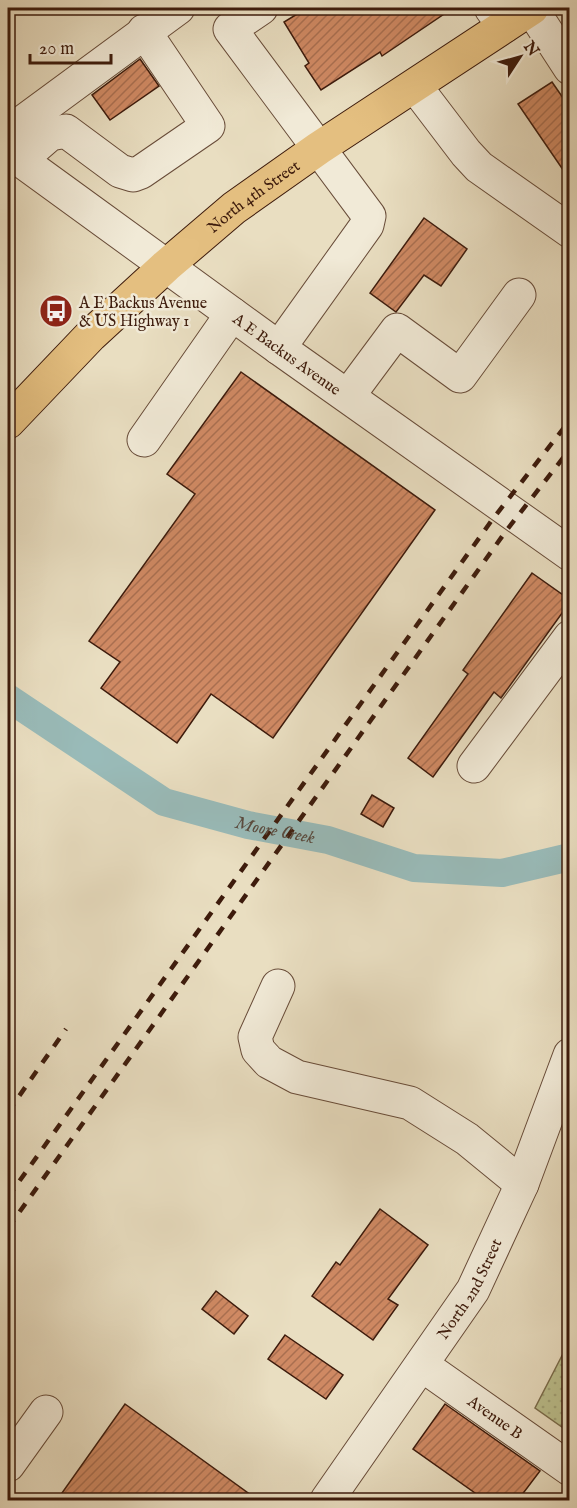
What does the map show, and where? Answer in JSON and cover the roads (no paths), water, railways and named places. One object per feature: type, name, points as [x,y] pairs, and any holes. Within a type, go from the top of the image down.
[{"type":"main road","name":"North 4th Street","points":[[8,422],[91,335],[234,208],[319,148],[415,86],[498,17],[531,8]]},
{"type":"street","points":[[12,148],[144,31],[178,8]]},
{"type":"street","points":[[261,8],[230,29],[369,216],[367,225],[279,348]]},
{"type":"street","points":[[531,8],[570,68]]},
{"type":"street","points":[[12,148],[50,134],[66,131],[120,171],[133,175],[141,172],[208,126],[144,31]]},
{"type":"street","points":[[415,86],[479,167],[570,231]]},
{"type":"street","name":"A E Backus Avenue","points":[[12,148],[166,266],[570,554]]},
{"type":"street","points":[[348,396],[397,330],[460,376],[519,295]]},
{"type":"street","points":[[144,440],[232,314]]},
{"type":"street","points":[[474,766],[570,637]]},
{"type":"street","points":[[278,986],[255,1037],[258,1050],[269,1062],[297,1077],[410,1103],[466,1139],[522,1184]]},
{"type":"street","name":"North 2nd Street","points":[[327,1500],[473,1290],[522,1184],[570,1055]]},
{"type":"street","name":"Avenue B","points":[[422,1365],[570,1469]]},
{"type":"street","points":[[8,1465],[46,1412]]},
{"type":"waterway","name":"Moore Creek","points":[[8,698],[164,802],[248,825],[328,840],[414,868],[502,873],[570,857]]},
{"type":"railway","points":[[8,1197],[492,520],[570,420]]},
{"type":"railway","points":[[8,1228],[506,531],[570,449]]},
{"type":"railway","points":[[8,1112],[66,1029]]},
{"type":"place","name":"A E Backus Avenue & US Highway 1","points":[[56,311]]}]
